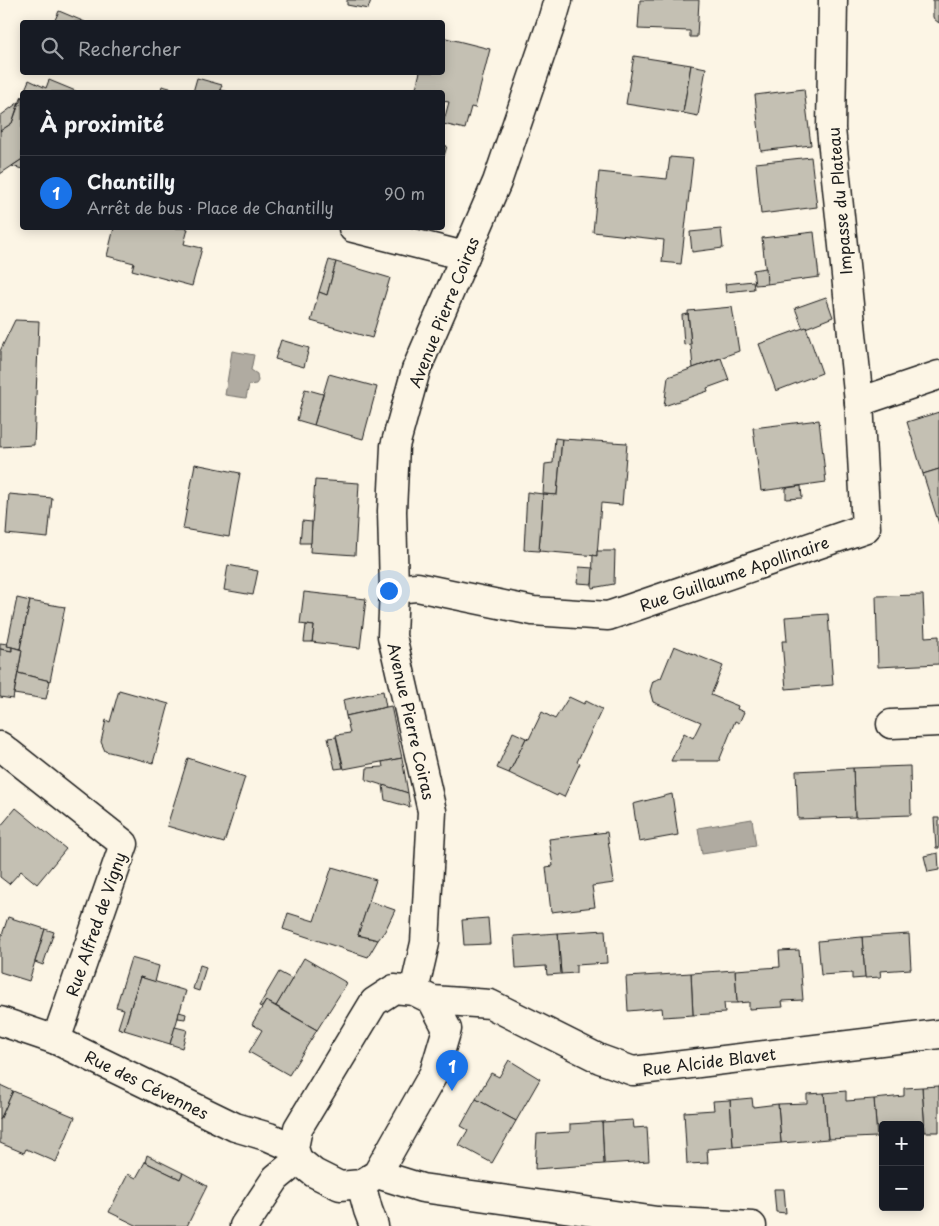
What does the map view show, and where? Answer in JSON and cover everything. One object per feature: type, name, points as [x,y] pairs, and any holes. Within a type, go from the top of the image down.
[{"type":"street","name":"Avenue Pierre Coiras","points":[[423,995],[432,811],[392,636],[394,589],[392,511],[395,446],[416,370],[497,182],[558,0]]},
{"type":"street","name":"Impasse du Plateau","points":[[833,0],[831,129],[859,402]]},
{"type":"street","points":[[361,230],[465,256]]},
{"type":"street","points":[[859,402],[939,375]]},
{"type":"street","name":"Rue Guillaume Apollinaire","points":[[394,589],[417,587],[533,611],[608,616],[866,528],[859,402]]},
{"type":"street","points":[[891,724],[939,722]]},
{"type":"street","name":"Rue Alfred de Vigny","points":[[0,746],[124,844],[56,1040]]},
{"type":"street","name":"Rue Alcide Blavet","points":[[296,1154],[298,1128],[374,1002],[394,989],[490,1004],[600,1059],[633,1070],[939,1034]]},
{"type":"street","points":[[374,1226],[368,1210],[369,1179],[434,1073],[447,1029],[423,995]]},
{"type":"street","name":"Rue des Cévennes","points":[[0,1022],[56,1040],[235,1127],[269,1137],[296,1154],[314,1173],[340,1186],[369,1179],[656,1222],[752,1226]]},
{"type":"street","points":[[244,1226],[276,1178],[296,1154]]},
{"type":"shaded area","points":[[232,351],[254,355],[251,370],[257,374],[258,381],[256,384],[249,385],[246,398],[225,395]]},
{"type":"shaded area","points":[[752,819],[756,846],[702,854],[698,828]]},
{"type":"building","points":[[347,0],[371,0],[368,9],[347,5]]},
{"type":"building","points":[[640,0],[699,0],[697,37],[690,37],[690,31],[638,29]]},
{"type":"building","points":[[933,0],[939,0],[939,23],[933,17]]},
{"type":"building","points":[[59,11],[80,20],[55,20]]},
{"type":"building","points":[[445,38],[490,49],[475,108],[471,107],[465,129],[445,124],[449,102],[445,101],[445,90],[416,90],[419,75],[445,75]]},
{"type":"building","points":[[634,56],[691,65],[683,113],[626,104]]},
{"type":"building","points":[[691,65],[706,68],[698,116],[683,113]]},
{"type":"building","points":[[197,78],[222,85],[220,90],[194,90]]},
{"type":"building","points":[[29,80],[46,88],[49,80],[73,90],[25,90]]},
{"type":"building","points":[[162,86],[177,90],[161,90]]},
{"type":"building","points":[[804,89],[811,145],[761,151],[755,95]]},
{"type":"building","points":[[20,101],[20,161],[0,174],[0,131],[12,123]]},
{"type":"building","points":[[19,102],[12,123],[0,131],[0,116]]},
{"type":"building","points":[[670,157],[693,159],[681,264],[662,262],[664,240],[593,232],[599,172],[667,179]]},
{"type":"building","points":[[811,157],[817,207],[761,214],[756,163]]},
{"type":"building","points":[[20,161],[20,168],[12,166]]},
{"type":"building","points":[[721,229],[723,248],[692,252],[690,232]]},
{"type":"building","points":[[114,230],[188,230],[184,244],[202,248],[192,286],[132,270],[134,263],[107,256]]},
{"type":"building","points":[[814,232],[819,277],[767,284],[762,238]]},
{"type":"building","points":[[329,260],[336,262],[327,295],[319,292]]},
{"type":"building","points":[[336,262],[390,278],[372,338],[311,321],[319,292],[327,295]]},
{"type":"building","points":[[766,268],[767,284],[755,285],[753,270]]},
{"type":"building","points":[[753,281],[754,289],[726,292],[725,284]]},
{"type":"building","points":[[826,297],[833,317],[803,329],[795,308]]},
{"type":"building","points":[[732,307],[739,351],[693,368],[688,311]]},
{"type":"building","points":[[688,314],[691,344],[684,345],[682,315]]},
{"type":"building","points":[[15,320],[39,321],[34,445],[0,447],[0,351]]},
{"type":"building","points":[[806,327],[822,373],[776,391],[759,344]]},
{"type":"building","points":[[281,340],[309,348],[304,367],[275,359]]},
{"type":"building","points":[[721,358],[729,380],[707,388],[708,391],[664,406],[668,377]]},
{"type":"building","points":[[329,374],[377,387],[363,439],[314,425]]},
{"type":"building","points":[[305,389],[323,394],[314,425],[297,420]]},
{"type":"building","points":[[939,412],[939,469],[923,474],[907,422]]},
{"type":"building","points":[[819,420],[826,482],[761,491],[753,428]]},
{"type":"building","points":[[555,438],[562,439],[557,495],[543,494],[545,464],[553,463]]},
{"type":"building","points":[[562,439],[627,443],[622,505],[601,503],[597,556],[539,551],[543,494],[557,495]]},
{"type":"building","points":[[195,464],[240,473],[229,537],[183,529]]},
{"type":"building","points":[[939,469],[939,524],[923,474]]},
{"type":"building","points":[[315,480],[359,483],[355,555],[310,552]]},
{"type":"building","points":[[801,486],[802,498],[786,499],[786,488]]},
{"type":"building","points":[[527,492],[543,494],[539,551],[524,550]]},
{"type":"building","points":[[9,494],[52,498],[48,538],[6,534]]},
{"type":"building","points":[[302,521],[312,522],[311,543],[300,543]]},
{"type":"building","points":[[597,551],[615,551],[614,584],[592,588],[593,555],[597,556]]},
{"type":"building","points":[[228,565],[258,571],[253,595],[224,590]]},
{"type":"building","points":[[579,567],[593,568],[592,584],[577,583]]},
{"type":"building","points":[[304,592],[366,599],[360,648],[312,642],[314,626],[300,624]]},
{"type":"building","points":[[923,595],[925,637],[939,636],[939,664],[878,667],[876,596]]},
{"type":"building","points":[[17,598],[30,601],[20,649],[7,646]]},
{"type":"building","points":[[30,601],[65,607],[50,681],[18,673],[22,650],[20,649]]},
{"type":"building","points":[[828,614],[833,685],[786,689],[782,641],[787,641],[785,617]]},
{"type":"building","points":[[306,625],[314,626],[312,642],[304,642]]},
{"type":"building","points":[[0,643],[8,644],[7,646],[12,647],[12,651],[0,649]]},
{"type":"building","points":[[674,646],[723,666],[711,695],[738,706],[737,709],[744,712],[739,723],[735,721],[719,761],[671,761],[684,733],[693,738],[701,722],[653,702],[650,691],[653,681],[661,678]]},
{"type":"building","points":[[12,647],[22,650],[13,699],[0,697],[0,649],[12,651]]},
{"type":"building","points":[[18,673],[50,681],[46,699],[14,694]]},
{"type":"building","points":[[119,690],[169,704],[153,763],[105,751],[101,742],[106,720],[110,722]]},
{"type":"building","points":[[383,691],[386,707],[346,716],[343,700]]},
{"type":"building","points":[[569,697],[584,704],[586,701],[602,709],[577,762],[580,763],[564,797],[558,794],[557,796],[509,773],[526,738],[529,739],[542,712],[555,719]]},
{"type":"building","points":[[391,706],[402,758],[344,769],[336,735],[350,733],[346,716]]},
{"type":"building","points":[[513,732],[526,738],[509,773],[497,768]]},
{"type":"building","points":[[336,737],[343,768],[335,769],[328,738]]},
{"type":"building","points":[[188,758],[245,777],[224,843],[167,826]]},
{"type":"building","points":[[402,758],[408,793],[366,780],[367,768],[383,767],[382,762]]},
{"type":"building","points":[[910,766],[911,815],[855,817],[853,768]]},
{"type":"building","points":[[853,768],[855,817],[798,819],[796,771]]},
{"type":"building","points":[[383,785],[408,793],[410,807],[385,800]]},
{"type":"building","points":[[672,794],[678,835],[639,842],[633,804]]},
{"type":"building","points":[[16,808],[66,849],[37,884],[21,871],[9,884],[0,877],[0,827]]},
{"type":"building","points":[[934,818],[939,818],[939,848],[936,848]]},
{"type":"building","points":[[607,832],[614,883],[592,886],[595,907],[551,912],[546,867],[553,866],[549,839]]},
{"type":"building","points":[[938,853],[939,870],[928,872],[924,856]]},
{"type":"building","points":[[332,867],[376,880],[358,935],[378,940],[368,957],[283,929],[288,913],[314,921]]},
{"type":"building","points":[[369,901],[395,910],[385,931],[378,940],[358,935]]},
{"type":"building","points":[[8,917],[45,929],[29,981],[0,972],[0,941]]},
{"type":"building","points":[[488,918],[490,944],[464,945],[462,920]]},
{"type":"building","points":[[45,929],[54,932],[43,965],[35,962]]},
{"type":"building","points":[[605,930],[607,963],[576,965],[576,973],[561,974],[558,933]]},
{"type":"building","points":[[558,933],[561,974],[547,975],[546,966],[516,968],[514,936]]},
{"type":"building","points":[[909,934],[911,969],[880,971],[881,977],[865,978],[862,937]]},
{"type":"building","points":[[862,937],[865,978],[852,979],[852,973],[821,975],[818,941]]},
{"type":"building","points":[[799,950],[803,1000],[782,1001],[783,1007],[749,1009],[749,1002],[737,1003],[735,970],[780,967],[779,951]]},
{"type":"building","points":[[131,958],[159,966],[155,982],[140,977],[124,1030],[118,1028],[124,1009],[116,1007]]},
{"type":"building","points":[[304,958],[347,983],[317,1030],[276,1006]]},
{"type":"building","points":[[200,965],[206,967],[199,991],[193,989]]},
{"type":"building","points":[[735,970],[737,1003],[724,1003],[725,1013],[693,1015],[691,973]]},
{"type":"building","points":[[279,972],[292,979],[276,1006],[266,1001],[262,1007],[259,1006]]},
{"type":"building","points":[[691,973],[693,1015],[663,1017],[662,1008],[628,1011],[626,977]]},
{"type":"building","points":[[140,977],[186,991],[170,1044],[124,1030]]},
{"type":"building","points":[[266,1001],[317,1030],[289,1075],[249,1052],[262,1030],[252,1024]]},
{"type":"building","points":[[179,1012],[186,1014],[185,1019],[178,1018]]},
{"type":"building","points":[[175,1027],[187,1030],[182,1048],[170,1044]]},
{"type":"building","points":[[509,1060],[540,1079],[516,1121],[476,1099],[491,1073],[499,1077]]},
{"type":"building","points":[[0,1085],[13,1091],[0,1120]]},
{"type":"building","points":[[939,1086],[939,1132],[925,1132],[922,1087]]},
{"type":"building","points":[[922,1087],[925,1132],[924,1121],[879,1121],[879,1137],[877,1137],[874,1099],[904,1096],[904,1088]]},
{"type":"building","points":[[13,1091],[75,1117],[56,1162],[26,1149],[24,1153],[0,1143],[0,1120]]},
{"type":"building","points":[[846,1091],[846,1101],[874,1099],[877,1137],[828,1139],[824,1093]]},
{"type":"building","points":[[824,1093],[828,1139],[781,1143],[778,1104],[807,1103],[807,1094]]},
{"type":"building","points":[[752,1098],[753,1107],[778,1104],[781,1143],[733,1147],[730,1100]]},
{"type":"building","points":[[476,1099],[516,1121],[492,1163],[459,1145],[468,1130],[461,1126]]},
{"type":"building","points":[[730,1100],[733,1147],[707,1149],[708,1163],[687,1164],[684,1112],[714,1110],[713,1101]]},
{"type":"building","points":[[633,1120],[634,1128],[647,1127],[649,1161],[604,1164],[602,1122]]},
{"type":"building","points":[[602,1122],[604,1164],[535,1169],[537,1134],[570,1132],[570,1124]]},
{"type":"building","points":[[147,1155],[183,1173],[180,1179],[145,1162]]},
{"type":"building","points":[[145,1162],[180,1179],[183,1173],[207,1186],[187,1226],[138,1226],[109,1212],[128,1174],[136,1178]]},
{"type":"building","points":[[774,1189],[784,1189],[786,1213],[776,1212]]},
{"type":"place","name":"Chantilly","points":[[452,1091]]}]
